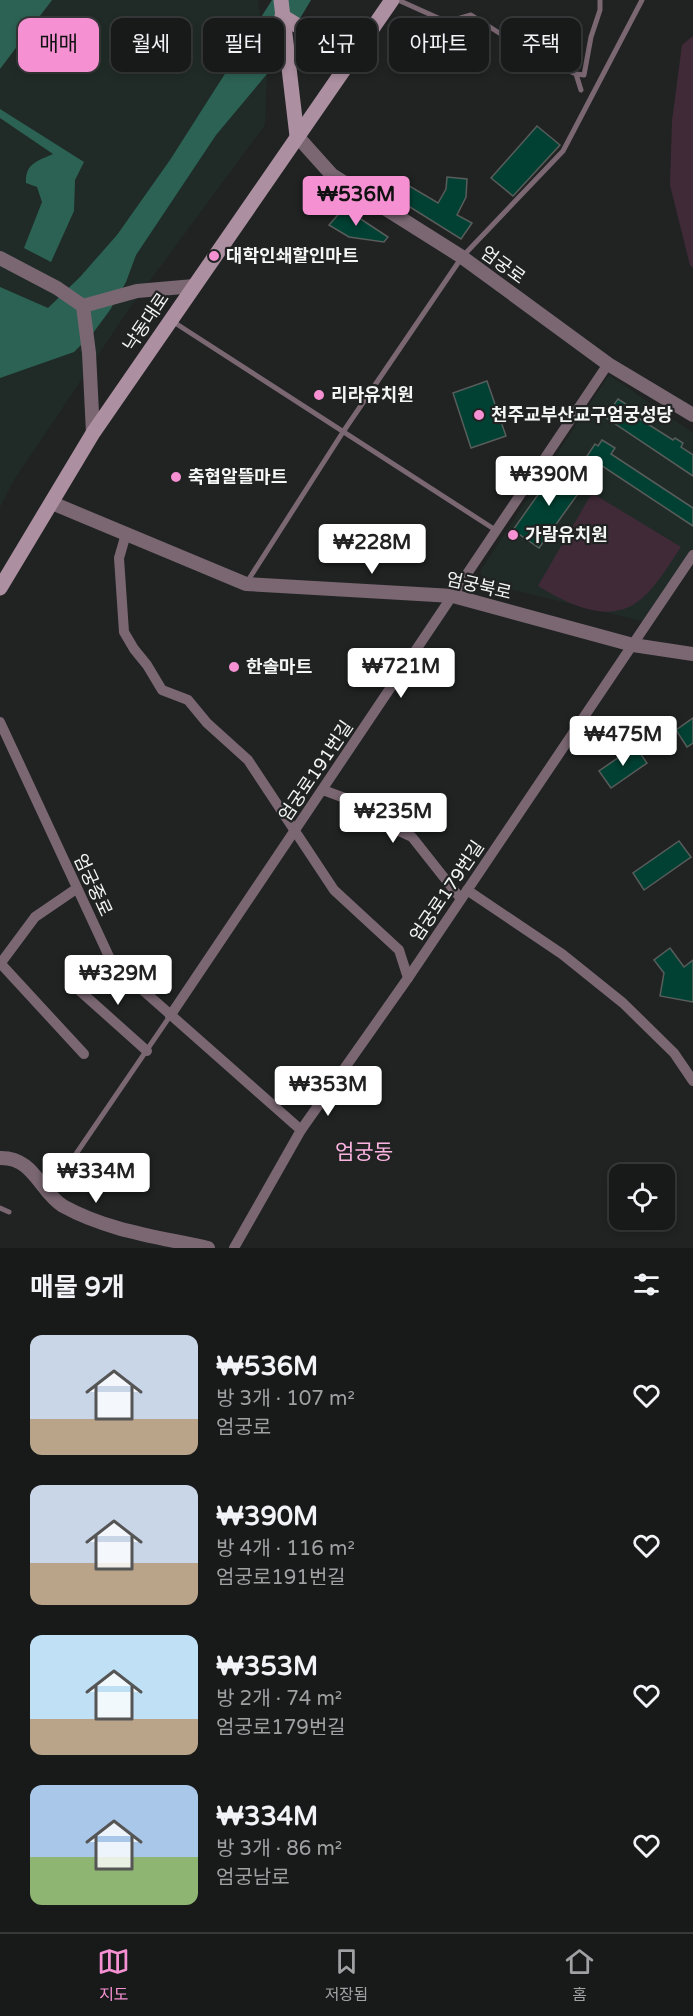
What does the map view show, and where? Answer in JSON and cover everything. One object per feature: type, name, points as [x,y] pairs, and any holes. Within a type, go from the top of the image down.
[{"type":"main road","name":"낙동대로","points":[[377,21],[392,0]]},
{"type":"main road","points":[[281,8],[296,20]]},
{"type":"main road","points":[[281,8],[297,136]]},
{"type":"main road","name":"낙동대로","points":[[0,588],[93,433],[342,72]]},
{"type":"street","name":"엄궁로","points":[[297,136],[332,175],[462,257],[608,364],[693,415]]},
{"type":"street","points":[[0,258],[57,288],[83,306],[89,352],[93,433]]},
{"type":"street","points":[[83,306],[136,291],[194,286]]},
{"type":"street","name":"엄궁로191번길","points":[[170,1016],[608,364]]},
{"type":"street","name":"엄궁북로","points":[[52,503],[246,584],[453,596],[633,645],[693,654]]},
{"type":"street","points":[[126,534],[119,558],[124,632],[162,690],[188,700],[207,723],[248,760],[334,891],[399,950],[408,978]]},
{"type":"street","name":"엄궁로179번길","points":[[234,1248],[301,1130],[408,978],[693,555]]},
{"type":"street","name":"엄궁중로","points":[[0,722],[112,963],[301,1130]]},
{"type":"street","points":[[323,790],[350,800],[377,821],[412,837],[464,895],[562,954],[623,1003],[674,1053],[693,1081]]},
{"type":"street","points":[[76,889],[35,917],[0,963],[84,1054]]},
{"type":"street","points":[[71,983],[147,1051]]},
{"type":"street","points":[[0,1158],[8,1157],[29,1168],[61,1204],[103,1225],[208,1248]]},
{"type":"lane","points":[[398,0],[447,22],[471,15],[540,59],[584,75],[591,37],[600,10],[600,0]]},
{"type":"lane","points":[[246,584],[343,432],[462,257],[563,151],[642,0]]},
{"type":"lane","points":[[576,74],[581,90]]},
{"type":"lane","points":[[171,320],[496,531]]},
{"type":"lane","points":[[50,1192],[170,1016]]},
{"type":"lane","points":[[0,1208],[9,1212]]},
{"type":"shaded area","points":[[0,0],[258,0],[260,18],[203,18],[203,72],[267,72],[265,125],[129,309],[14,480],[0,507]]},
{"type":"shaded area","points":[[0,0],[52,0],[38,18],[18,18],[18,45],[0,69]]},
{"type":"shaded area","points":[[272,0],[311,0],[300,18],[296,18],[296,25],[284,45],[284,18],[261,18]]},
{"type":"shaded area","points":[[693,36],[693,268],[690,265],[670,185],[672,121],[682,45]]},
{"type":"shaded area","points":[[226,72],[268,72],[216,135],[136,255],[126,282],[93,333],[74,352],[0,378],[0,287],[48,308],[80,277],[117,235],[170,160]]},
{"type":"shaded area","points":[[0,109],[84,162],[75,180],[74,211],[51,262],[24,248],[42,202],[37,187],[26,183],[26,176],[30,167],[53,154],[0,118]]},
{"type":"shaded area","points":[[609,375],[693,433],[693,551],[646,622],[484,583],[480,571]]},
{"type":"shaded area","points":[[592,493],[681,547],[647,594],[629,607],[616,611],[589,609],[576,605],[538,586]]},
{"type":"building","points":[[537,126],[560,145],[513,196],[491,178]]},
{"type":"building","points":[[447,177],[467,179],[466,197],[457,215],[472,223],[461,239],[394,197],[406,184],[438,203],[446,189]]},
{"type":"building","points":[[344,208],[388,237],[384,242],[349,237],[329,225]]},
{"type":"building","name":"천주교부산교구엄궁성당","points":[[487,381],[506,436],[471,448],[453,393]]},
{"type":"building","points":[[618,399],[638,412],[635,416],[673,440],[675,438],[683,443],[681,447],[693,455],[693,476],[605,417]]},
{"type":"building","points":[[602,440],[615,448],[611,454],[693,508],[693,526],[587,456],[595,444],[598,446]]},
{"type":"building","points":[[559,465],[585,484],[539,548],[513,530]]},
{"type":"building","points":[[693,718],[693,743],[687,747],[676,730]]},
{"type":"building","points":[[635,746],[647,763],[611,788],[599,771]]},
{"type":"building","points":[[679,841],[691,857],[644,890],[633,873]]},
{"type":"building","points":[[670,948],[684,967],[693,960],[693,1002],[660,996],[664,973],[654,960]]},
{"type":"place","name":"대학인쇄할인마트","points":[[214,256]]},
{"type":"place","name":"리라유치원","points":[[319,395]]},
{"type":"place","name":"천주교부산교구엄궁성당","points":[[479,415]]},
{"type":"place","name":"축협알뜰마트","points":[[176,477]]},
{"type":"place","name":"가람유치원","points":[[513,535]]},
{"type":"place","name":"한솔마트","points":[[234,667]]},
{"type":"district","name":"엄궁동","points":[[364,1152]]}]
